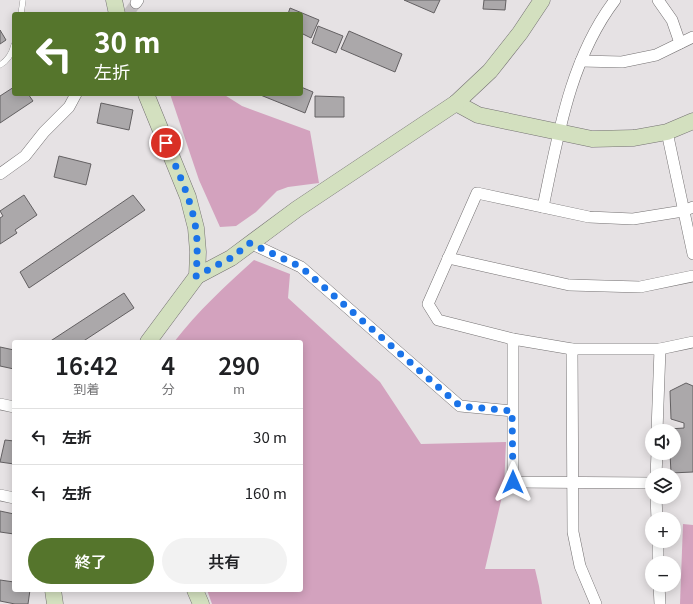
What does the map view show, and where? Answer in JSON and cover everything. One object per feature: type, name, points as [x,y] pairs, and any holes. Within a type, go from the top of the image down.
[{"type":"street","points":[[114,0],[117,12]]},
{"type":"street","points":[[149,340],[196,276],[231,258],[297,209],[456,103],[490,71],[520,33],[542,0]]},
{"type":"street","points":[[543,207],[559,133],[573,81],[603,15],[615,0]]},
{"type":"street","points":[[658,0],[672,20],[680,43]]},
{"type":"street","points":[[581,61],[622,62],[656,55],[693,37]]},
{"type":"street","points":[[0,174],[25,156],[44,132],[69,107],[75,96]]},
{"type":"street","points":[[147,96],[192,211],[196,228],[198,252],[196,276]]},
{"type":"street","points":[[456,103],[478,115],[559,133],[592,138],[634,138],[667,132],[693,121]]},
{"type":"street","points":[[667,132],[688,209],[693,254]]},
{"type":"street","points":[[688,209],[633,219],[589,217],[477,193],[428,304],[438,320],[513,339],[572,349],[660,348],[693,342]]},
{"type":"street","points":[[250,243],[301,267],[460,406],[512,411]]},
{"type":"street","points":[[448,258],[569,285],[640,287],[693,276]]},
{"type":"street","points":[[513,339],[513,482],[645,483]]},
{"type":"street","points":[[657,424],[660,348]]},
{"type":"street","points":[[572,349],[573,532],[580,566],[596,604]]},
{"type":"street","points":[[0,404],[12,407]]},
{"type":"street","points":[[0,495],[12,498]]},
{"type":"street","points":[[53,592],[55,604]]},
{"type":"street","points":[[196,592],[201,604]]},
{"type":"street","points":[[659,592],[660,604]]},
{"type":"lane","points":[[21,12],[23,0]]},
{"type":"lane","points":[[0,66],[12,52]]},
{"type":"shaded area","points":[[171,96],[226,96],[242,106],[310,131],[319,183],[288,187],[277,191],[256,212],[236,226],[220,227],[199,180]]},
{"type":"shaded area","points":[[254,260],[290,274],[288,298],[380,382],[421,444],[506,442],[504,488],[485,569],[535,569],[542,604],[212,604],[208,592],[303,592],[303,340],[176,340],[212,299]]},
{"type":"shaded area","points":[[683,524],[693,525],[693,604],[680,604]]},
{"type":"building","points":[[404,0],[440,0],[434,13]]},
{"type":"building","points":[[484,0],[506,0],[505,10],[483,9]]},
{"type":"building","points":[[290,8],[300,12],[289,12]]},
{"type":"building","points":[[303,13],[319,20],[311,38],[303,34]]},
{"type":"building","points":[[318,26],[343,36],[336,53],[312,43]]},
{"type":"building","points":[[0,30],[6,40],[0,44]]},
{"type":"building","points":[[349,31],[402,54],[395,72],[341,49]]},
{"type":"building","points":[[12,88],[12,96],[29,96],[33,101],[0,123],[0,96]]},
{"type":"building","points":[[303,88],[313,92],[305,113],[263,96],[303,96]]},
{"type":"building","points":[[315,96],[344,97],[344,117],[315,117]]},
{"type":"building","points":[[101,103],[133,110],[129,130],[97,123]]},
{"type":"building","points":[[59,156],[91,164],[86,185],[54,177]]},
{"type":"building","points":[[24,195],[37,215],[15,230],[17,233],[0,244],[0,218],[3,216],[0,211]]},
{"type":"building","points":[[133,195],[145,210],[29,288],[20,272]]},
{"type":"building","points":[[124,293],[134,308],[85,340],[52,340]]},
{"type":"building","points":[[0,347],[12,350],[12,369],[0,366]]},
{"type":"building","points":[[686,383],[693,386],[693,472],[681,473],[681,468],[671,468],[670,460],[681,460],[681,428],[684,428],[684,423],[671,419],[670,391]]},
{"type":"building","points":[[5,440],[12,441],[12,464],[0,462]]},
{"type":"building","points":[[0,511],[12,514],[12,534],[0,532]]},
{"type":"building","points":[[0,580],[12,582],[12,592],[30,592],[28,604],[15,604],[0,601]]},
{"type":"tunnel","points":[[129,12],[136,3]]},
{"type":"route","points":[[166,143],[188,197],[196,228],[198,252],[196,276],[231,258],[250,243],[301,267],[460,406],[512,411],[513,482]]}]
